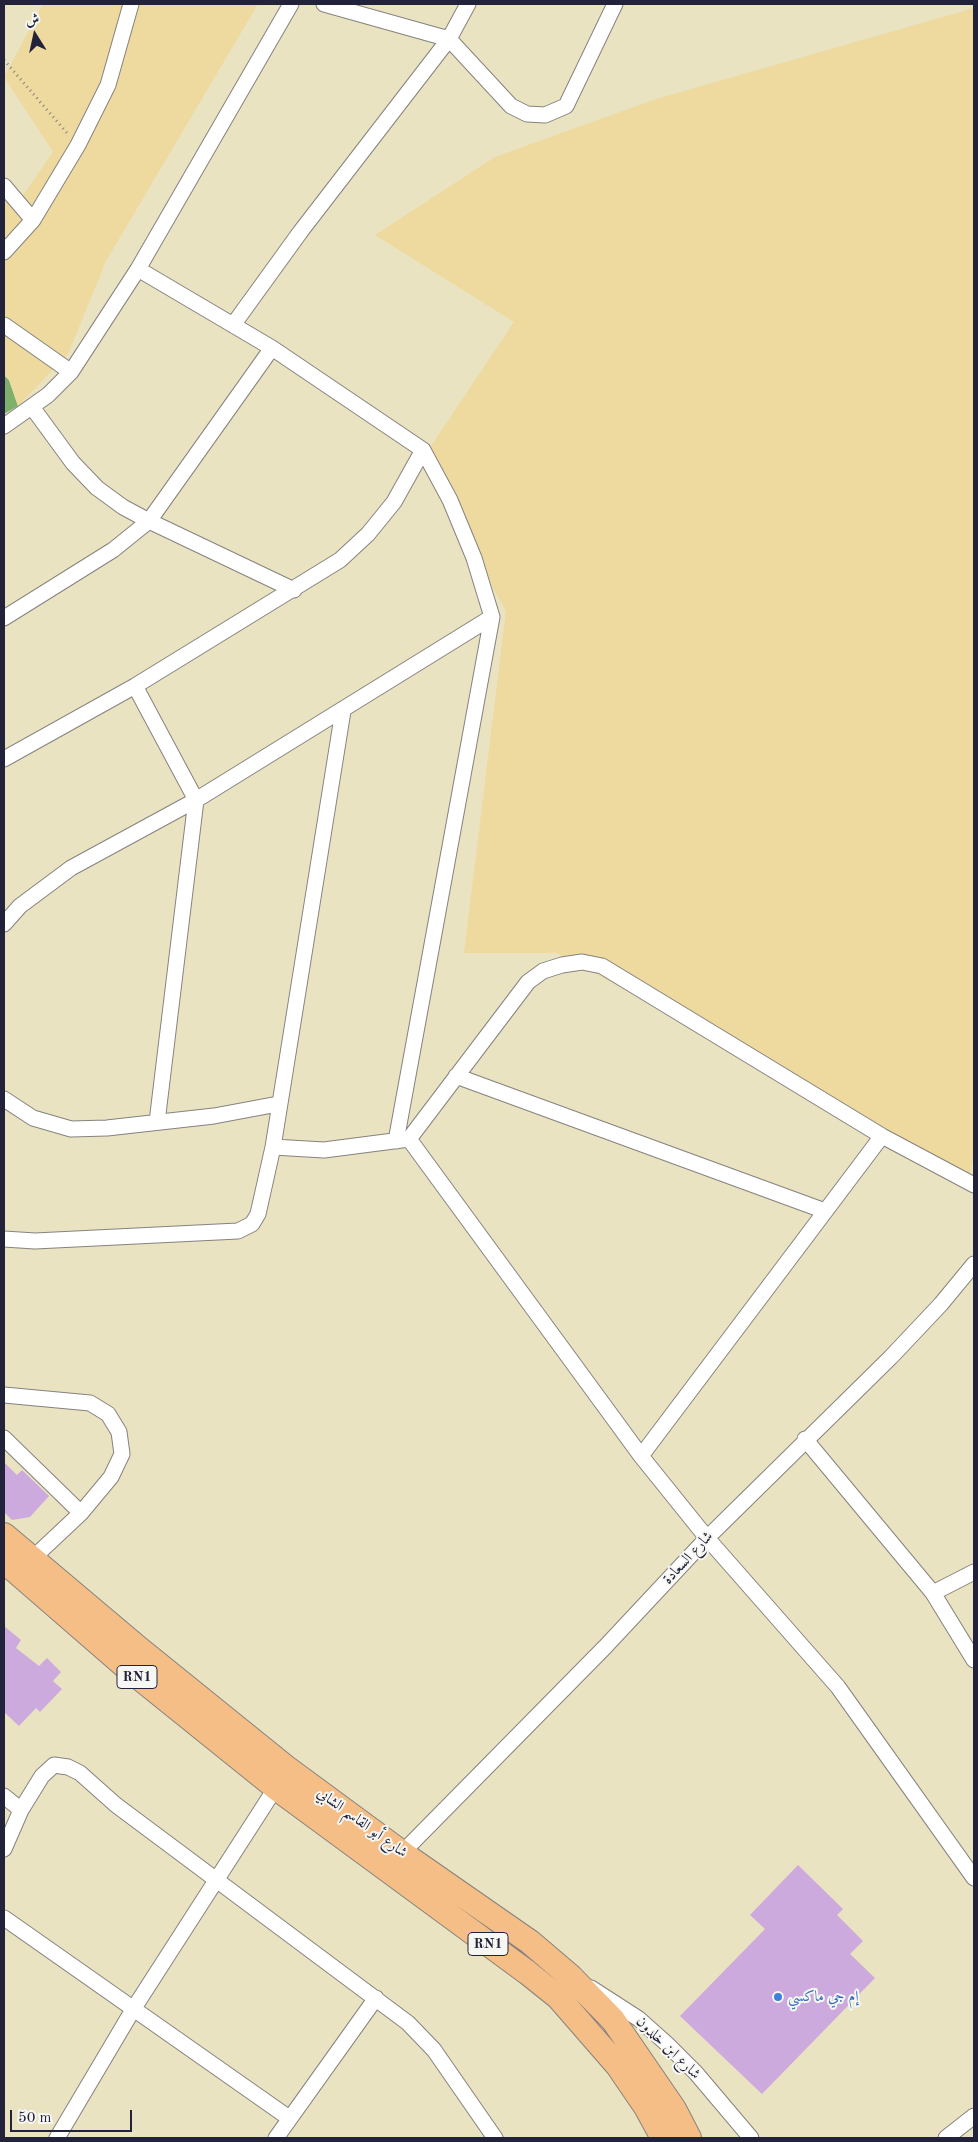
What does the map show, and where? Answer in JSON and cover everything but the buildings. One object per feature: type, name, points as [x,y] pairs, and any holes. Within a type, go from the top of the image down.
[{"type":"main road","name":"شارع أبو القاسم الشابي","points":[[4,1535],[386,1871],[528,1973],[558,1997],[618,2066],[646,2107],[663,2138]]},
{"type":"main road","name":"شارع أبو القاسم الشابي","points":[[4,1561],[126,1667],[282,1778],[402,1853],[530,1942],[571,1976],[613,2020],[674,2109],[689,2138]]},
{"type":"street","points":[[4,252],[32,220],[78,145],[108,85],[131,4]]},
{"type":"street","points":[[4,426],[48,395],[71,372],[138,269],[291,4]]},
{"type":"street","points":[[324,4],[450,39],[511,106],[526,114],[544,115],[566,106],[615,4]]},
{"type":"street","points":[[233,325],[301,231],[450,39],[468,4]]},
{"type":"street","points":[[4,186],[32,220]]},
{"type":"street","points":[[138,269],[272,348],[423,450],[450,500],[467,542],[492,617],[403,1140],[641,1456],[707,1538],[838,1687],[974,1878]]},
{"type":"street","points":[[4,325],[71,372]]},
{"type":"street","points":[[4,618],[113,550],[150,522],[272,348]]},
{"type":"street","points":[[32,407],[74,463],[97,488],[150,522],[294,590]]},
{"type":"street","points":[[5,755],[134,686],[294,590],[340,560],[368,534],[394,502],[423,450]]},
{"type":"street","points":[[4,924],[20,906],[71,868],[196,800],[492,617]]},
{"type":"street","points":[[134,686],[196,800],[157,1122]]},
{"type":"street","points":[[4,1239],[35,1241],[238,1231],[252,1224],[258,1214],[272,1148],[342,711]]},
{"type":"street","points":[[272,1148],[324,1150],[403,1140],[456,1076],[528,982],[543,971],[562,965],[582,962],[602,966],[882,1136],[974,1185]]},
{"type":"street","points":[[456,1076],[825,1211]]},
{"type":"street","points":[[4,1099],[33,1118],[71,1129],[107,1128],[214,1116],[278,1104]]},
{"type":"street","points":[[641,1456],[882,1136]]},
{"type":"street","name":"شارع السعادة","points":[[386,1871],[605,1647],[707,1538],[805,1439],[891,1357],[941,1304],[974,1264]]},
{"type":"street","points":[[4,1395],[90,1403],[108,1414],[118,1432],[122,1454],[111,1478],[81,1513],[32,1559]]},
{"type":"street","points":[[4,1438],[81,1513]]},
{"type":"street","points":[[805,1439],[933,1593],[974,1660]]},
{"type":"street","points":[[933,1593],[974,1572]]},
{"type":"street","points":[[4,1849],[21,1810],[42,1776],[54,1765],[68,1767],[80,1772],[116,1805],[408,2023],[434,2050],[495,2138]]},
{"type":"street","points":[[57,2138],[134,2008],[282,1778]]},
{"type":"street","points":[[4,1796],[21,1810]]},
{"type":"street","points":[[4,1918],[289,2118]]},
{"type":"street","name":"شارع ابن خلدون","points":[[571,1976],[639,2019],[696,2073],[750,2136]]},
{"type":"street","points":[[276,2138],[376,1998]]},
{"type":"street","points":[[946,2138],[974,2116]]},
{"type":"path","points":[[4,60],[78,145]]},
{"type":"green space","points":[[4,375],[9,380],[18,406],[4,414]]},
{"type":"sand","points":[[43,4],[258,4],[106,261],[68,354],[18,406],[9,380],[4,375],[4,188],[19,201],[53,152],[4,77]]},
{"type":"sand","points":[[974,8],[974,1153],[970,1176],[557,953],[464,953],[506,611],[421,461],[514,322],[375,235],[495,157],[656,99]]},
{"type":"place","name":"إم جي ماكسي","points":[[778,1997]]}]
